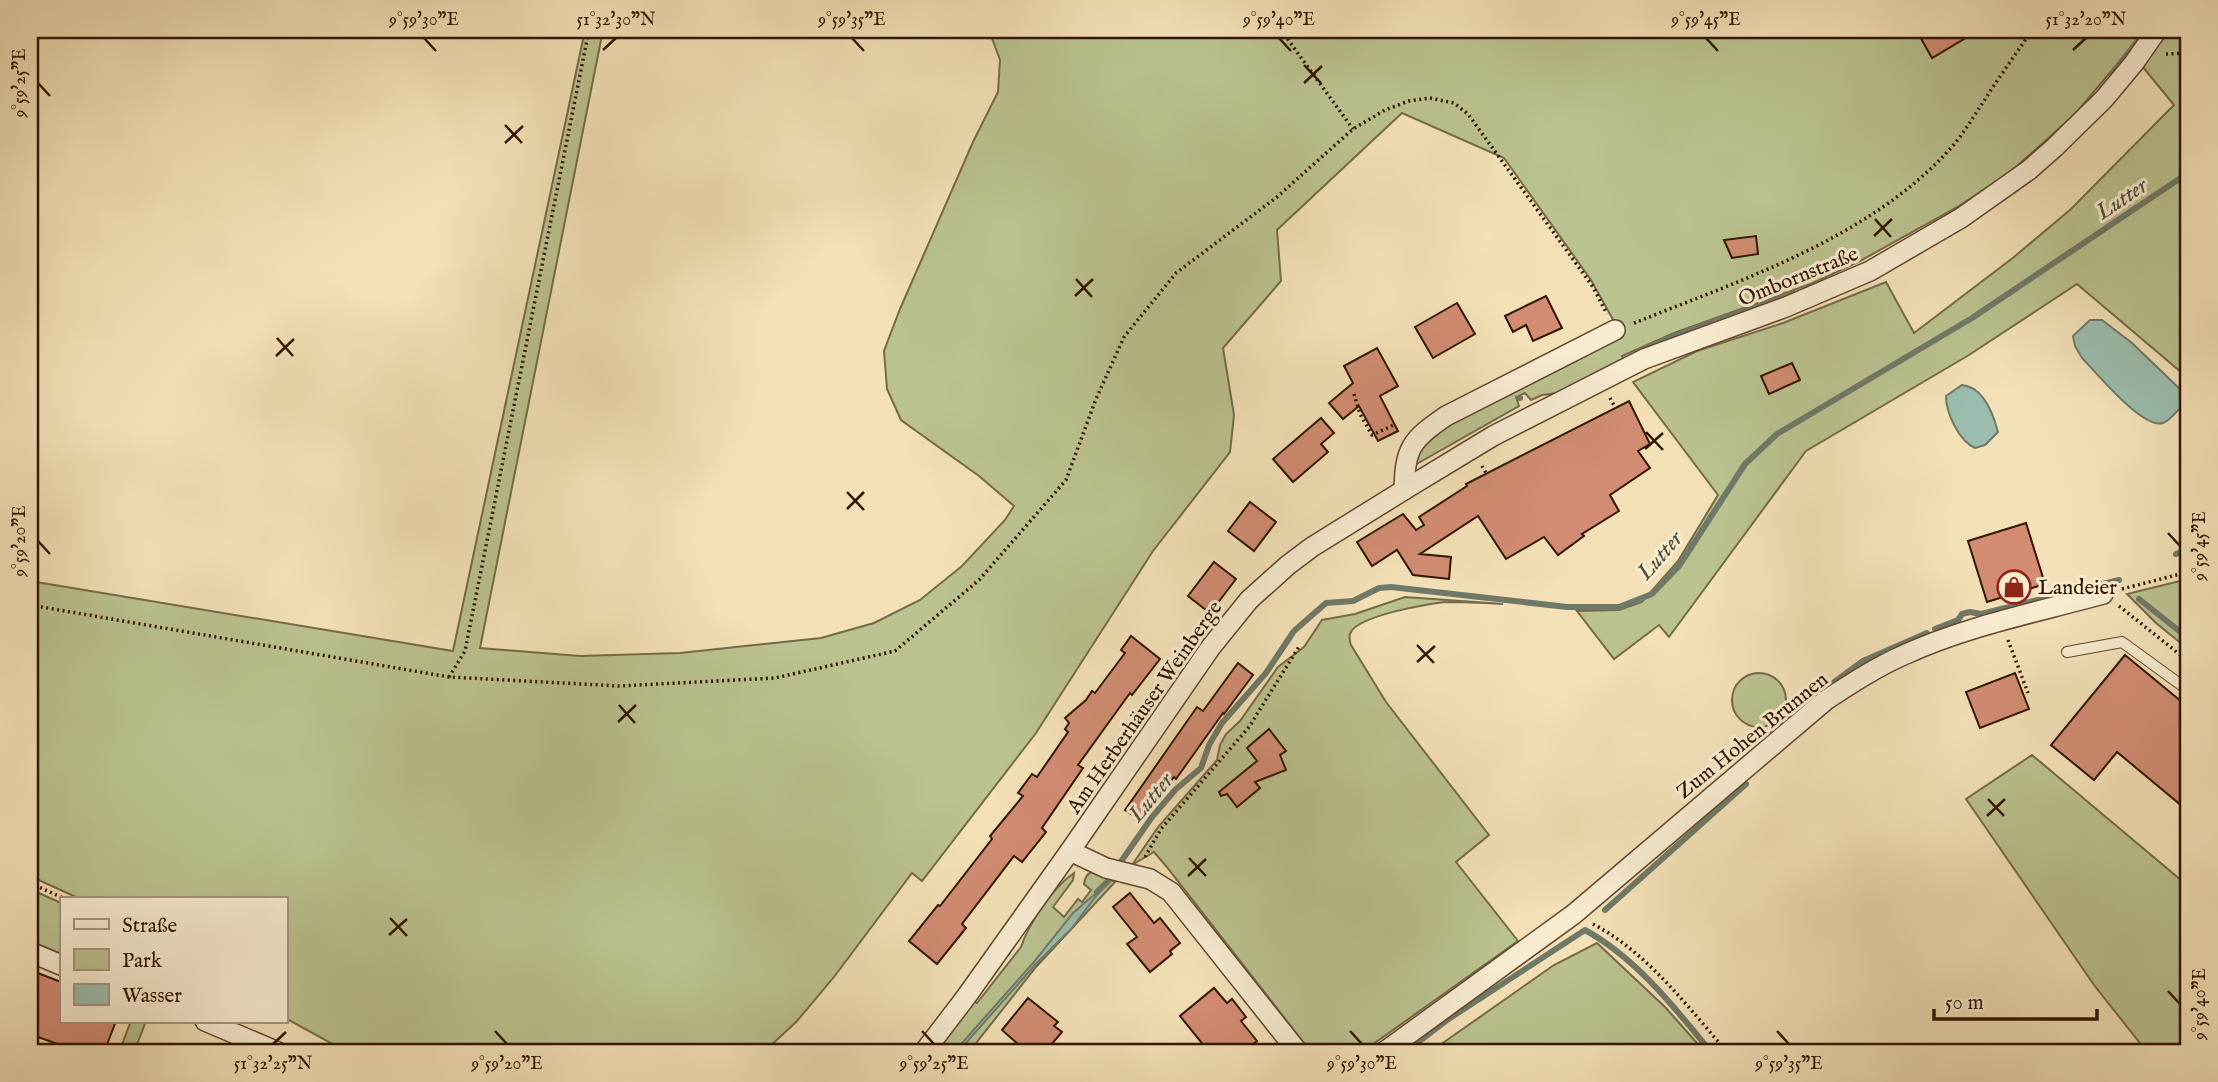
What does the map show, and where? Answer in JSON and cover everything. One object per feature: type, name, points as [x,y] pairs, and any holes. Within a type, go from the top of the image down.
[{"type":"street","name":"Ombornstraße","points":[[1404,490],[1493,436],[1644,359],[1786,307],[1870,271],[1961,218],[2029,170],[2055,147],[2104,99],[2157,30]]},
{"type":"street","points":[[1404,490],[1407,452],[1430,427],[1446,416],[1615,330]]},
{"type":"street","name":"Am Herberhäuser Weinberge","points":[[924,1052],[1070,851],[1211,647],[1249,600],[1312,547],[1404,490]]},
{"type":"street","name":"Zum Hohen Brunnen","points":[[1384,1052],[1574,914],[1826,700],[1869,672],[1907,653],[2001,622],[2103,594]]},
{"type":"street","points":[[1070,851],[1095,864],[1160,884],[1176,896],[1298,1052]]},
{"type":"street","points":[[30,952],[60,965]]},
{"type":"street","points":[[210,1023],[278,1052]]},
{"type":"lane","points":[[2067,652],[2122,642],[2188,690]]},
{"type":"path","points":[[449,677],[465,651],[589,30]]},
{"type":"path","points":[[1281,30],[1353,129]]},
{"type":"path","points":[[30,605],[449,677],[619,686],[775,678],[895,650],[979,580],[1066,480],[1096,399],[1124,337],[1176,273],[1277,197],[1353,129],[1385,110],[1409,101],[1430,98],[1454,103],[1468,114],[1585,276],[1615,330],[1736,283],[1807,250],[1896,199],[1940,160],[1959,139],[2032,30]]},
{"type":"path","points":[[1354,394],[1360,414],[1372,435],[1396,424]]},
{"type":"path","points":[[2103,594],[2188,572]]},
{"type":"path","points":[[2103,594],[2188,661]]},
{"type":"path","points":[[2001,622],[2028,693]]},
{"type":"path","points":[[1137,875],[1161,829],[1243,736],[1300,645]]},
{"type":"path","points":[[30,883],[61,897]]},
{"type":"path","points":[[1574,914],[1614,935],[1643,959],[1727,1052]]},
{"type":"green space","points":[[585,30],[603,30],[480,648],[580,656],[680,653],[821,638],[874,623],[920,600],[962,566],[1005,520],[1014,506],[979,476],[901,420],[887,389],[884,351],[973,142],[998,92],[1000,60],[989,30],[2188,30],[2188,378],[2077,284],[1969,355],[1806,451],[1669,637],[1659,625],[1614,659],[1577,611],[1619,610],[1642,602],[1678,561],[1718,495],[1633,382],[1697,351],[1783,323],[1886,282],[1914,333],[2014,257],[2071,209],[2174,105],[2129,50],[2076,113],[2009,173],[1959,206],[1860,261],[1811,284],[1674,333],[1622,356],[1624,361],[1558,393],[1531,400],[1525,393],[1516,397],[1519,406],[1413,466],[1412,459],[1438,429],[1616,325],[1591,280],[1504,158],[1402,113],[1277,230],[1281,281],[1223,348],[1234,415],[1230,452],[1153,551],[1036,733],[922,881],[912,873],[834,977],[797,1021],[764,1052],[347,1052],[287,1019],[287,897],[76,897],[30,876],[30,581],[453,651]]},
{"type":"green space","points":[[2188,579],[2188,649],[2156,623],[2127,594]]},
{"type":"green space","points":[[1405,597],[1503,604],[1447,602],[1410,608],[1378,616],[1355,627],[1350,638],[1351,645],[1386,702],[1489,835],[1456,862],[1518,941],[1362,1052],[1311,1052],[1154,852],[1132,865],[1158,827],[1217,760],[1226,734],[1240,721],[1278,667],[1304,647],[1322,620],[1355,614]]},
{"type":"green space","points":[[1759,673],[1778,681],[1786,700],[1778,719],[1759,727],[1740,719],[1732,700],[1740,681]]},
{"type":"green space","points":[[2032,755],[2188,886],[2188,1052],[2147,1052],[2094,985],[1966,799]]},
{"type":"green space","points":[[1095,871],[1115,882],[1036,967],[969,1052],[933,1052],[972,1000],[977,1003],[1021,947],[1036,917],[1058,887],[1074,873],[1073,880],[1053,907],[1064,917],[1078,899],[1082,902],[1091,890],[1084,882],[1088,874]]},
{"type":"green space","points":[[30,889],[60,903],[60,954],[30,941]]},
{"type":"green space","points":[[1597,943],[1665,1007],[1705,1052],[1430,1052],[1554,965]]},
{"type":"green space","points":[[130,1023],[145,1023],[134,1052],[119,1052]]},
{"type":"water","points":[[2090,320],[2102,320],[2132,343],[2184,393],[2184,404],[2169,419],[2163,423],[2154,423],[2144,418],[2120,398],[2082,358],[2073,336]]},
{"type":"water","points":[[1962,385],[1976,391],[1986,402],[1998,432],[1985,445],[1975,448],[1959,433],[1947,403],[1946,396]]},
{"type":"water","points":[[1102,888],[1072,928],[1035,965],[958,1052],[954,1052],[1033,963],[1073,913]]},
{"type":"building","points":[[1929,30],[1979,30],[1932,58],[1919,35]]},
{"type":"building","points":[[1756,236],[1758,254],[1732,258],[1724,240]]},
{"type":"building","points":[[1546,296],[1562,328],[1533,341],[1526,325],[1513,332],[1505,316]]},
{"type":"building","points":[[1457,303],[1475,334],[1433,358],[1415,327]]},
{"type":"building","points":[[1377,348],[1398,386],[1380,396],[1398,431],[1378,441],[1359,406],[1343,419],[1329,403],[1353,383],[1344,366]]},
{"type":"building","points":[[1792,363],[1800,380],[1769,394],[1761,376]]},
{"type":"building","points":[[1629,401],[1650,444],[1638,451],[1650,468],[1610,495],[1619,511],[1582,534],[1584,536],[1558,555],[1544,537],[1506,559],[1478,516],[1420,554],[1451,557],[1449,579],[1413,575],[1397,550],[1372,566],[1357,542],[1403,514],[1416,530],[1424,525],[1419,517],[1467,486],[1466,484]]},
{"type":"building","points":[[1321,418],[1334,433],[1321,444],[1328,452],[1293,482],[1273,459]]},
{"type":"building","points":[[1250,502],[1276,522],[1254,551],[1228,531]]},
{"type":"building","points":[[2026,523],[2045,584],[1987,602],[1968,541]]},
{"type":"building","points":[[1214,562],[1236,579],[1210,613],[1188,596]]},
{"type":"building","points":[[1131,636],[1160,659],[1132,695],[1130,693],[1078,765],[1083,768],[1042,828],[1046,832],[1022,862],[1014,856],[962,924],[966,928],[937,964],[909,941],[992,839],[990,836],[1023,796],[1018,793],[1032,774],[1037,777],[1068,732],[1065,729],[1069,723],[1065,718],[1086,700],[1092,691],[1095,693],[1125,653],[1121,650]]},
{"type":"building","points":[[2125,655],[2188,707],[2188,811],[2117,752],[2094,780],[2051,745]]},
{"type":"building","points":[[1238,663],[1253,675],[1176,779],[1174,777],[1141,821],[1125,810],[1197,707],[1203,711]]},
{"type":"building","points":[[2015,673],[2029,709],[1980,728],[1966,692]]},
{"type":"building","points":[[1269,729],[1286,751],[1280,755],[1286,770],[1255,782],[1260,788],[1237,807],[1227,794],[1221,796],[1219,792],[1257,761],[1247,748]]},
{"type":"building","points":[[1130,893],[1154,923],[1160,918],[1180,943],[1170,951],[1172,954],[1150,972],[1127,944],[1137,937],[1113,907]]},
{"type":"building","points":[[30,970],[60,982],[60,1023],[115,1023],[104,1052],[79,1052],[30,1034]]},
{"type":"building","points":[[1214,988],[1227,1003],[1232,999],[1246,1017],[1241,1021],[1257,1041],[1243,1052],[1209,1052],[1180,1016]]},
{"type":"building","points":[[1028,998],[1058,1022],[1054,1026],[1062,1032],[1045,1052],[1027,1052],[1002,1030]]},
{"type":"waterway","points":[[2113,73],[2143,34]]},
{"type":"waterway","name":"Lutter","points":[[1120,863],[1152,817],[1176,789],[1201,768],[1209,745],[1222,723],[1266,673],[1294,631],[1326,603],[1353,601],[1379,588],[1391,587],[1567,607],[1619,607],[1652,594],[1679,566],[1745,464],[1777,434],[1972,318],[2188,173]]},
{"type":"waterway","points":[[1647,348],[1794,294]]},
{"type":"waterway","points":[[2176,554],[2188,549]]},
{"type":"waterway","points":[[1935,629],[1958,620],[1962,614],[1981,614],[2119,580]]},
{"type":"waterway","points":[[2139,599],[2188,638]]},
{"type":"waterway","points":[[1773,733],[1796,710],[1863,661],[1927,633]]},
{"type":"waterway","points":[[1605,910],[1746,784]]},
{"type":"waterway","name":"Lutter","points":[[1097,892],[1108,881]]},
{"type":"waterway","points":[[1405,1052],[1447,1020],[1585,930],[1604,941],[1638,969],[1669,1001],[1711,1052]]},
{"type":"place","name":"Landeier","points":[[2014,587]]}]
